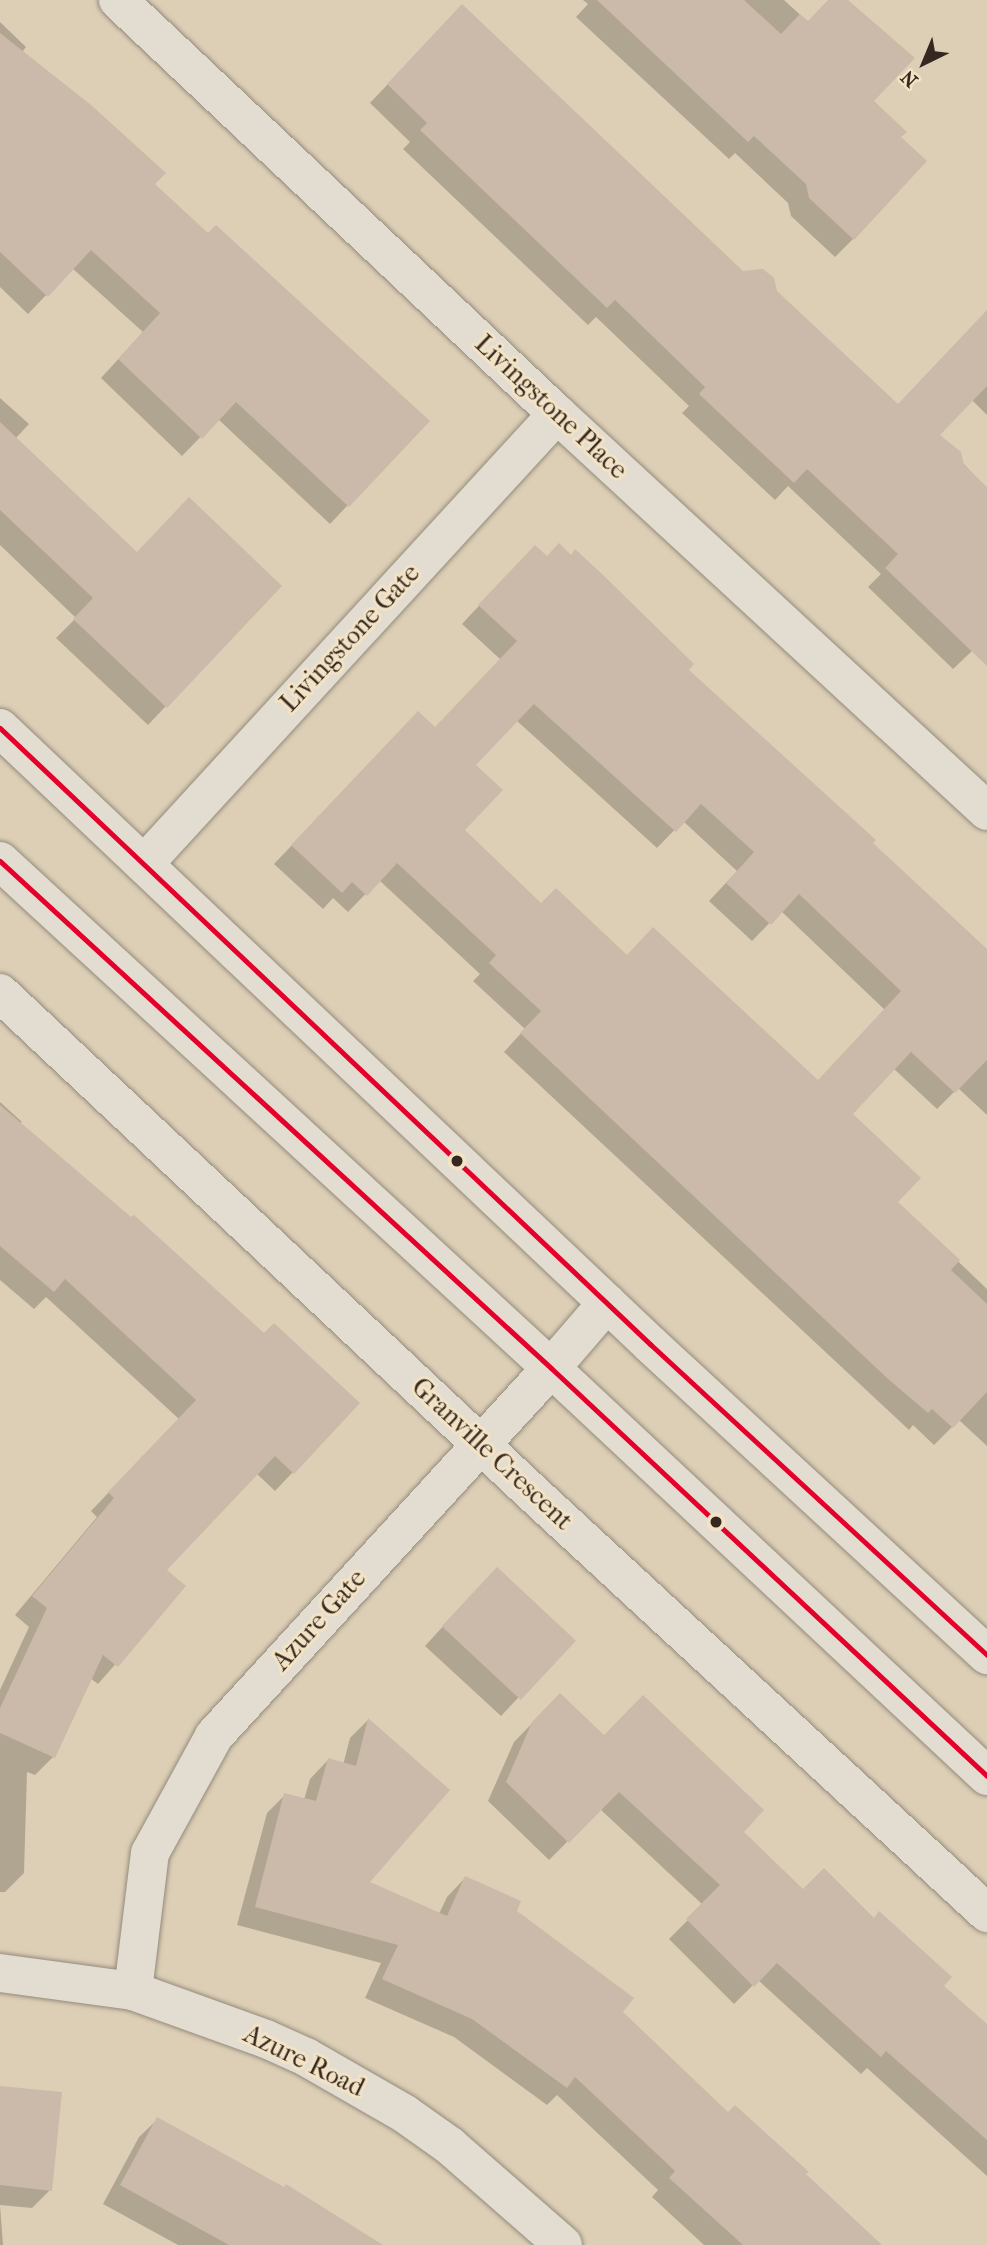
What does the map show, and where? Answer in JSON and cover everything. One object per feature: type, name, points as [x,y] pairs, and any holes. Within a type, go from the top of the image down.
[{"type":"street","name":"Livingstone Place","points":[[118,0],[557,414],[987,811]]},
{"type":"street","name":"Livingstone Gate","points":[[144,864],[557,414]]},
{"type":"street","points":[[0,728],[607,1303],[987,1655]]},
{"type":"street","points":[[0,861],[551,1368],[987,1776]]},
{"type":"street","name":"Granville Crescent","points":[[0,993],[987,1913]]},
{"type":"street","name":"Azure Gate","points":[[134,1991],[150,1853],[214,1736],[551,1368],[607,1303]]},
{"type":"street","name":"Azure Road","points":[[0,1973],[134,1991],[266,2039],[348,2079],[450,2146],[563,2245]]},
{"type":"building","points":[[597,0],[744,0],[781,34],[800,14],[808,21],[828,0],[848,0],[915,58],[874,101],[907,132],[901,137],[927,161],[854,240],[809,198],[806,184],[754,136],[748,142]]},
{"type":"building","points":[[462,4],[743,271],[763,269],[774,278],[777,291],[898,404],[987,310],[987,386],[940,435],[961,452],[964,465],[987,487],[987,666],[885,568],[898,554],[807,469],[794,483],[699,394],[705,387],[615,300],[607,308],[420,130],[427,123],[387,84]]},
{"type":"building","points":[[0,33],[91,105],[166,173],[155,184],[208,233],[216,225],[430,421],[349,507],[236,402],[202,439],[118,359],[160,313],[91,250],[48,297],[0,252]]},
{"type":"building","points":[[0,422],[137,552],[189,497],[282,586],[167,708],[73,619],[93,598],[0,510]]},
{"type":"building","points":[[559,543],[571,555],[575,549],[694,664],[689,670],[876,840],[873,843],[987,949],[987,1060],[955,1093],[911,1052],[853,1114],[921,1178],[898,1202],[960,1260],[951,1270],[987,1304],[987,1392],[953,1428],[932,1409],[928,1413],[887,1378],[520,1033],[541,1011],[489,963],[496,955],[397,863],[367,896],[352,882],[342,893],[291,845],[418,711],[435,727],[517,641],[478,605],[535,545],[547,556]],"holes":[[[534,704],[676,832],[701,804],[754,852],[726,883],[771,925],[799,894],[901,991],[818,1080],[653,927],[627,955],[556,888],[541,903],[465,830],[503,790],[476,765]]]},
{"type":"building","points":[[0,1105],[131,1217],[134,1215],[264,1333],[274,1323],[360,1403],[294,1474],[275,1456],[167,1570],[186,1586],[118,1667],[103,1655],[55,1758],[0,1733],[0,1708],[47,1608],[32,1596],[114,1498],[108,1492],[196,1400],[65,1279],[54,1292],[0,1246]]},
{"type":"building","points":[[497,1567],[576,1641],[521,1700],[442,1626]]},
{"type":"building","points":[[560,1693],[604,1735],[643,1695],[764,1810],[744,1832],[803,1889],[824,1868],[874,1918],[879,1911],[952,1977],[944,1986],[987,2024],[987,2140],[886,2051],[881,2057],[777,1963],[754,1987],[686,1919],[720,1885],[619,1792],[569,1843],[506,1782],[532,1722]]},
{"type":"building","points":[[368,1718],[450,1790],[370,1882],[447,1916],[465,1876],[521,1901],[517,1911],[634,1998],[623,2012],[728,2112],[735,2105],[809,2172],[806,2174],[882,2245],[743,2245],[669,2178],[675,2171],[575,2077],[567,2088],[472,2019],[382,1979],[398,1945],[255,1907],[284,1793],[316,1801],[328,1758],[356,1766]]},
{"type":"building","points":[[0,2086],[62,2092],[52,2191],[0,2185]]},
{"type":"building","points":[[157,2117],[284,2187],[286,2184],[383,2245],[229,2245],[120,2185]]},
{"type":"transit line","points":[[0,728],[650,1344],[987,1655]]},
{"type":"transit line","points":[[0,861],[551,1368],[987,1776]]}]
